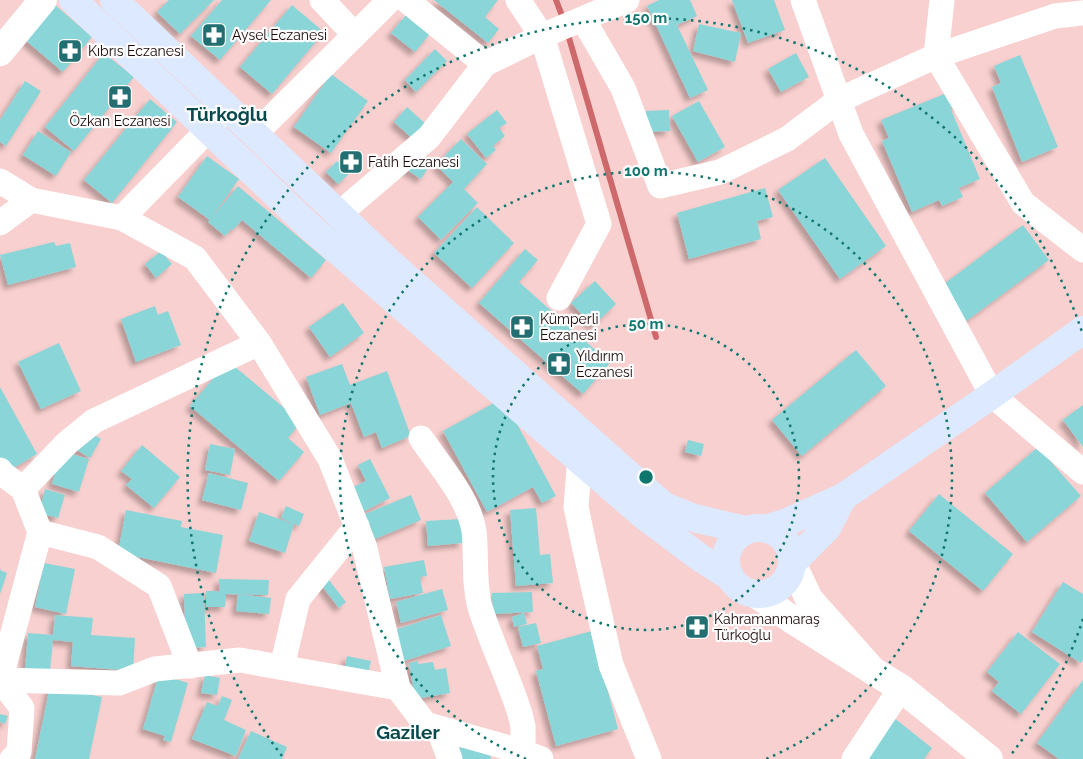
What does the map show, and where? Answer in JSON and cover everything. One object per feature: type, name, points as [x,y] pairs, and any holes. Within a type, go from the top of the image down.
[{"type":"main road","points":[[73,0],[309,226],[581,446],[664,506],[694,518],[778,533],[786,542],[791,552],[790,574],[784,582],[776,589],[766,593],[756,594],[741,588],[730,577],[699,557],[643,515],[581,446],[114,0]]},
{"type":"main road","points":[[730,577],[726,567],[726,557],[729,546],[736,536],[756,529],[785,523],[843,497],[1083,330]]},
{"type":"main road","points":[[792,563],[827,528],[843,497]]},
{"type":"street","points":[[0,52],[43,0]]},
{"type":"street","points":[[322,0],[355,35]]},
{"type":"street","points":[[255,134],[390,0]]},
{"type":"street","points":[[406,0],[486,64]]},
{"type":"street","points":[[518,0],[547,34],[599,224],[559,298]]},
{"type":"street","points":[[339,214],[429,137],[486,64],[547,34],[627,0]]},
{"type":"street","points":[[803,0],[851,134],[992,395],[1083,472]]},
{"type":"street","points":[[942,0],[936,56],[1023,203],[1083,250]]},
{"type":"street","points":[[581,20],[624,88],[660,186],[720,172],[786,139],[839,100],[936,56],[1055,16],[1083,13]]},
{"type":"street","points":[[122,218],[208,130],[227,107]]},
{"type":"street","points":[[0,182],[31,200],[122,218],[195,258],[259,343],[330,459],[364,545],[398,688],[425,724],[532,755]]},
{"type":"street","points":[[0,223],[31,200]]},
{"type":"street","points":[[23,489],[66,443],[94,421],[259,343]]},
{"type":"street","points":[[421,438],[459,494],[470,518],[474,531],[475,578],[480,606],[520,714],[532,755]]},
{"type":"street","points":[[581,446],[576,507],[611,665],[649,759]]},
{"type":"street","points":[[0,470],[23,489],[40,532],[0,681]]},
{"type":"street","points":[[282,668],[298,599],[357,526]]},
{"type":"street","points":[[40,532],[98,547],[160,586],[190,666]]},
{"type":"street","points":[[792,563],[809,598],[872,671]]},
{"type":"street","points":[[756,594],[794,621],[901,688],[989,759]]},
{"type":"street","points":[[0,681],[120,682],[155,669],[240,660],[398,688]]},
{"type":"street","points":[[0,681],[22,708],[19,757]]},
{"type":"street","points":[[854,759],[901,688]]},
{"type":"street","points":[[438,728],[450,759]]},
{"type":"building","points":[[169,0],[214,0],[180,34],[157,12]]},
{"type":"building","points":[[222,0],[271,0],[220,60],[191,36]]},
{"type":"building","points":[[434,0],[498,0],[485,17],[499,29],[488,43]]},
{"type":"building","points":[[659,0],[690,0],[697,16],[677,25],[708,90],[690,98],[647,6]]},
{"type":"building","points":[[732,0],[774,0],[785,30],[748,43]]},
{"type":"building","points":[[54,4],[92,37],[63,72],[24,39]]},
{"type":"building","points":[[292,5],[324,32],[272,94],[240,67]]},
{"type":"building","points":[[406,15],[430,34],[415,52],[391,33]]},
{"type":"building","points":[[699,24],[741,33],[735,62],[693,51]]},
{"type":"building","points":[[435,49],[447,61],[416,92],[405,80]]},
{"type":"building","points":[[104,53],[134,77],[74,151],[45,127]]},
{"type":"building","points":[[796,53],[809,77],[781,92],[768,69]]},
{"type":"building","points":[[1020,55],[1058,147],[1022,162],[992,87],[1001,83],[994,66]]},
{"type":"building","points":[[331,74],[368,101],[331,153],[294,127]]},
{"type":"building","points":[[25,81],[41,91],[6,146],[0,142],[0,120]]},
{"type":"building","points":[[954,90],[960,104],[950,107],[980,179],[959,188],[963,197],[942,206],[939,200],[912,212],[882,141],[889,138],[881,120]]},
{"type":"building","points":[[150,99],[177,122],[112,203],[84,180]]},
{"type":"building","points":[[699,101],[725,147],[698,162],[672,116]]},
{"type":"building","points":[[407,107],[426,124],[413,139],[394,122]]},
{"type":"building","points":[[497,110],[507,123],[499,128],[505,136],[493,146],[496,150],[486,158],[467,134]]},
{"type":"building","points":[[669,110],[670,131],[647,132],[646,111]]},
{"type":"building","points":[[38,131],[71,152],[56,176],[23,155]]},
{"type":"building","points":[[461,139],[487,164],[464,189],[478,203],[441,240],[418,217],[453,182],[436,165]]},
{"type":"building","points":[[413,154],[430,165],[421,179],[404,168]]},
{"type":"building","points":[[207,156],[239,179],[210,220],[178,197]]},
{"type":"building","points":[[825,158],[886,246],[840,279],[778,190]]},
{"type":"building","points":[[337,161],[349,174],[338,184],[326,172]]},
{"type":"building","points":[[238,186],[326,260],[311,278],[242,220],[225,236],[208,222]]},
{"type":"building","points":[[765,188],[773,217],[757,221],[761,239],[689,259],[677,213]]},
{"type":"building","points":[[477,207],[514,243],[472,288],[434,253]]},
{"type":"building","points":[[1023,225],[1049,260],[965,322],[940,287]]},
{"type":"building","points":[[54,242],[56,246],[70,243],[76,267],[8,285],[0,255]]},
{"type":"building","points":[[525,249],[538,260],[519,282],[610,363],[583,394],[479,303]]},
{"type":"building","points":[[161,251],[172,264],[156,278],[145,264]]},
{"type":"building","points":[[595,281],[616,304],[593,326],[571,303]]},
{"type":"building","points":[[343,303],[364,333],[330,357],[309,327]]},
{"type":"building","points":[[155,306],[158,315],[168,311],[181,345],[136,362],[121,319]]},
{"type":"building","points":[[59,343],[81,391],[41,409],[18,362]]},
{"type":"building","points":[[856,350],[886,386],[802,456],[772,420]]},
{"type":"building","points":[[228,361],[301,422],[288,438],[304,452],[279,481],[190,406]]},
{"type":"building","points":[[342,364],[350,385],[387,371],[411,436],[382,448],[376,432],[364,437],[351,403],[320,415],[306,377]]},
{"type":"building","points":[[0,387],[37,454],[7,472],[0,460]]},
{"type":"building","points":[[503,398],[556,496],[542,503],[533,487],[487,512],[443,431]]},
{"type":"building","points":[[1083,405],[1083,447],[1063,420]]},
{"type":"building","points":[[86,430],[101,439],[90,458],[75,449]]},
{"type":"building","points":[[688,440],[704,444],[701,456],[685,452]]},
{"type":"building","points":[[210,444],[235,449],[230,475],[205,470]]},
{"type":"building","points":[[142,445],[180,477],[154,508],[126,485],[132,479],[121,471]]},
{"type":"building","points":[[1038,447],[1081,496],[1027,542],[985,493]]},
{"type":"building","points":[[61,451],[89,459],[79,492],[52,484]]},
{"type":"building","points":[[370,459],[390,498],[363,512],[351,488],[366,481],[358,465]]},
{"type":"building","points":[[209,473],[248,483],[241,510],[202,500]]},
{"type":"building","points":[[45,489],[65,495],[58,518],[39,513]]},
{"type":"building","points":[[939,494],[1013,554],[983,591],[909,531]]},
{"type":"building","points":[[411,495],[421,520],[375,539],[365,514]]},
{"type":"building","points":[[286,506],[304,514],[299,526],[281,518]]},
{"type":"building","points":[[536,508],[540,555],[550,554],[553,583],[516,586],[510,510]]},
{"type":"building","points":[[126,510],[182,521],[181,527],[223,535],[216,573],[118,553]]},
{"type":"building","points":[[259,512],[294,524],[285,553],[249,541]]},
{"type":"building","points":[[461,519],[463,543],[428,546],[426,521]]},
{"type":"building","points":[[424,560],[427,576],[420,577],[423,593],[390,599],[384,567]]},
{"type":"building","points":[[44,563],[75,569],[66,614],[35,607]]},
{"type":"building","points":[[0,570],[7,573],[0,594]]},
{"type":"building","points":[[325,575],[346,602],[339,608],[318,581]]},
{"type":"building","points":[[219,579],[269,580],[268,595],[226,594],[225,607],[206,607],[206,591],[219,591]]},
{"type":"building","points":[[1063,582],[1083,594],[1083,659],[1081,663],[1032,632]]},
{"type":"building","points":[[442,589],[448,610],[401,623],[396,602]]},
{"type":"building","points":[[532,592],[533,612],[493,614],[492,593]]},
{"type":"building","points":[[204,593],[206,647],[186,648],[184,594]]},
{"type":"building","points":[[238,594],[271,598],[269,614],[236,611]]},
{"type":"building","points":[[524,613],[527,624],[514,627],[512,617]]},
{"type":"building","points":[[55,615],[93,618],[91,635],[135,638],[133,671],[71,666],[73,642],[53,640],[50,671],[25,669],[28,633],[53,635]]},
{"type":"building","points":[[441,615],[451,646],[401,662],[391,631]]},
{"type":"building","points":[[536,623],[541,643],[523,647],[518,627]]},
{"type":"building","points":[[592,631],[618,729],[556,746],[536,671],[543,669],[537,646]]},
{"type":"building","points":[[1018,632],[1060,664],[1021,714],[992,691],[999,682],[987,672]]},
{"type":"building","points":[[347,656],[371,661],[366,682],[343,677]]},
{"type":"building","points":[[418,661],[418,664],[433,662],[435,670],[446,668],[450,693],[415,699],[409,663]]},
{"type":"building","points":[[159,674],[188,683],[171,742],[163,740],[165,736],[143,729]]},
{"type":"building","points":[[205,675],[220,678],[217,695],[201,693]]},
{"type":"building","points":[[1083,680],[1083,759],[1059,759],[1037,743]]},
{"type":"building","points":[[50,686],[102,697],[89,759],[35,759]]},
{"type":"building","points":[[222,696],[232,700],[224,720],[246,730],[236,756],[192,739],[207,702],[218,706]]},
{"type":"building","points":[[0,714],[8,716],[5,724],[0,722]]},
{"type":"building","points":[[893,717],[932,748],[924,759],[859,759]]},
{"type":"building","points":[[251,731],[287,747],[282,759],[238,759]]},
{"type":"building","points":[[473,745],[489,748],[491,759],[460,759],[458,748]]},
{"type":"waterway","points":[[556,0],[564,21]]},
{"type":"waterway","points":[[567,31],[656,337]]},
{"type":"place","name":"Aysel Eczanesi","points":[[214,35]]},
{"type":"place","name":"Kıbrıs Eczanesi","points":[[70,51]]},
{"type":"place","name":"Özkan Eczanesi","points":[[120,97]]},
{"type":"place","name":"Fatih Eczanesi","points":[[351,162]]},
{"type":"place","name":"Kümperli Eczanesi","points":[[522,327]]},
{"type":"place","name":"Yıldırım Eczanesi","points":[[559,364]]},
{"type":"place","name":"Kahramanmaraş Türkoğlu","points":[[697,627]]},
{"type":"district","name":"Türkoğlu","points":[[227,114]]},
{"type":"district","name":"Gaziler","points":[[408,732]]}]
